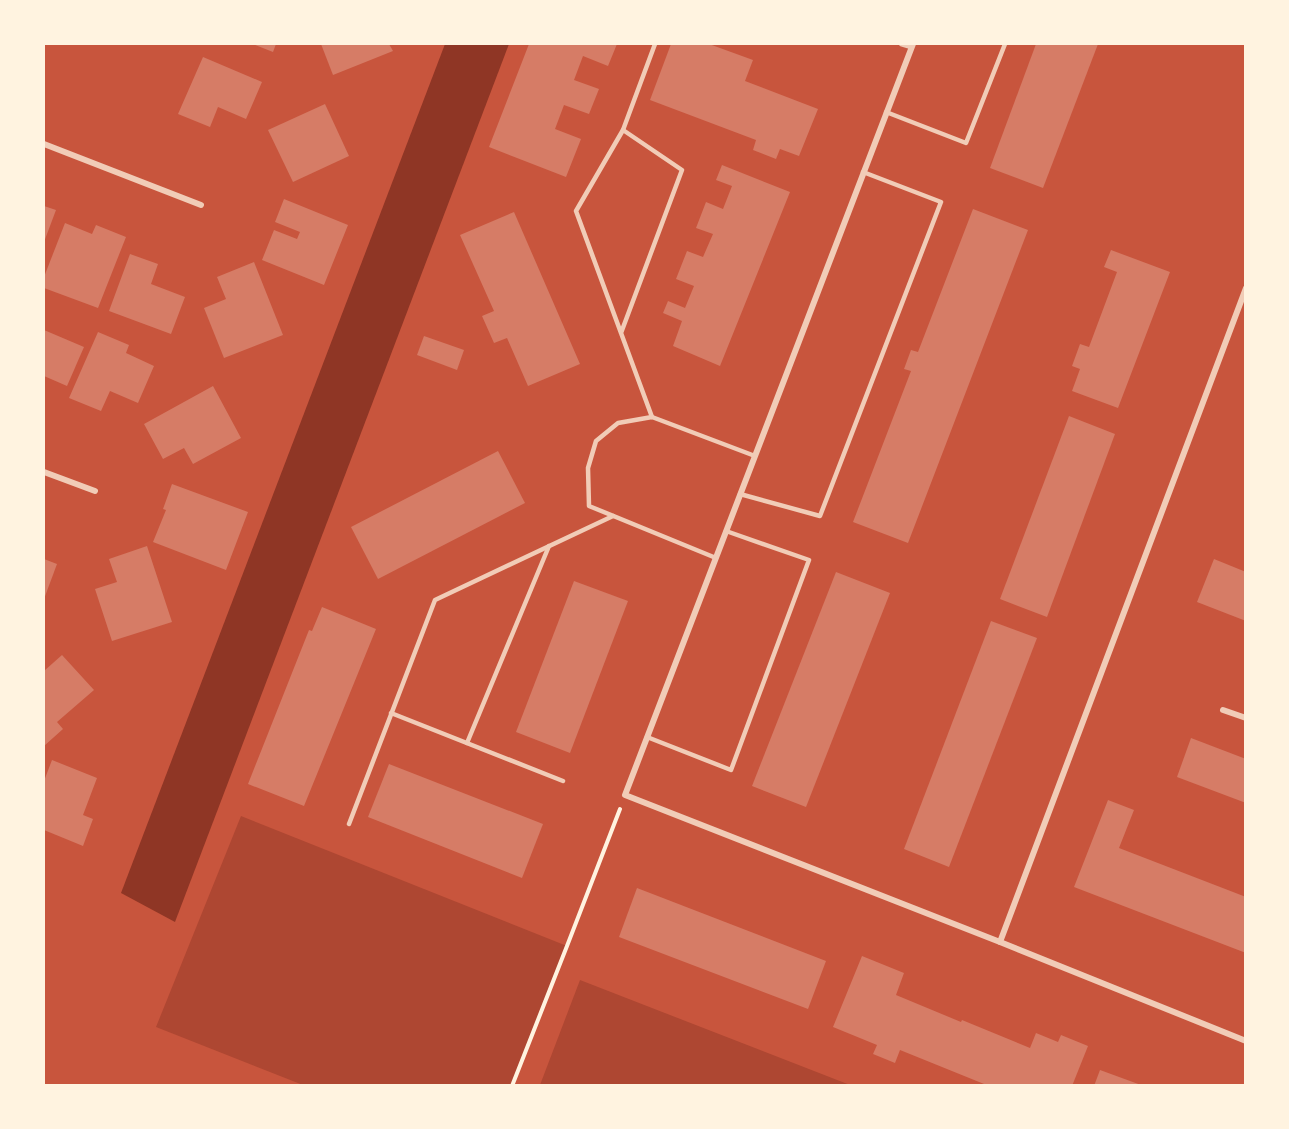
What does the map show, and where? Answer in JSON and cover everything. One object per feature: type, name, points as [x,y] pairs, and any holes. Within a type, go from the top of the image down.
[{"type":"street","points":[[912,45],[625,795],[1245,1041]]},
{"type":"street","points":[[44,144],[201,205]]},
{"type":"street","points":[[1000,942],[1245,288]]},
{"type":"street","points":[[44,472],[95,491]]},
{"type":"street","points":[[1223,710],[1245,718]]},
{"type":"lane","points":[[652,417],[576,211],[623,130],[655,44]]},
{"type":"lane","points":[[901,44],[912,45]]},
{"type":"lane","points":[[886,112],[966,143],[1005,44]]},
{"type":"lane","points":[[621,333],[682,170],[623,130]]},
{"type":"lane","points":[[740,495],[820,516],[941,202],[863,172]]},
{"type":"lane","points":[[716,558],[589,506],[588,468],[596,441],[618,423],[652,417],[755,456]]},
{"type":"lane","points":[[349,824],[435,600],[613,516]]},
{"type":"lane","points":[[647,737],[731,770],[809,560],[726,531]]},
{"type":"lane","points":[[467,742],[549,546]]},
{"type":"lane","points":[[391,713],[563,781]]},
{"type":"path","points":[[512,1086],[625,795]]},
{"type":"shaded area","points":[[445,44],[509,44],[175,922],[121,893]]},
{"type":"shaded area","points":[[241,816],[567,946],[512,1085],[303,1085],[156,1027]]},
{"type":"shaded area","points":[[580,980],[850,1085],[540,1085]]},
{"type":"building","points":[[253,44],[276,44],[273,52]]},
{"type":"building","points":[[321,44],[389,44],[393,51],[333,75]]},
{"type":"building","points":[[529,44],[617,44],[608,66],[583,56],[574,80],[599,89],[589,114],[564,105],[555,129],[581,139],[566,177],[489,147]]},
{"type":"building","points":[[671,44],[709,44],[753,60],[745,81],[818,109],[799,156],[780,149],[776,159],[753,150],[756,140],[650,100]]},
{"type":"building","points":[[1036,44],[1098,44],[1043,188],[990,168]]},
{"type":"building","points":[[203,57],[262,82],[246,119],[218,107],[210,127],[178,114]]},
{"type":"building","points":[[325,104],[349,156],[293,182],[268,130]]},
{"type":"building","points":[[722,165],[790,192],[720,366],[673,346],[682,321],[663,313],[668,301],[685,308],[694,286],[676,279],[687,251],[703,257],[713,234],[696,228],[706,202],[723,209],[732,186],[716,180]]},
{"type":"building","points":[[284,199],[348,225],[324,285],[262,260],[274,230],[297,239],[300,232],[275,222]]},
{"type":"building","points":[[44,206],[56,210],[44,242]]},
{"type":"building","points":[[973,209],[1028,230],[908,543],[853,522],[911,371],[904,369],[911,350],[918,352]]},
{"type":"building","points":[[514,212],[580,364],[528,386],[507,338],[494,343],[482,316],[494,311],[460,235]]},
{"type":"building","points":[[65,223],[92,234],[96,225],[126,237],[98,308],[44,288],[44,277]]},
{"type":"building","points":[[1111,250],[1170,272],[1118,408],[1072,391],[1080,369],[1072,366],[1080,344],[1089,347],[1117,272],[1104,267]]},
{"type":"building","points":[[130,254],[158,264],[151,284],[185,297],[171,334],[109,311]]},
{"type":"building","points":[[254,262],[283,335],[224,358],[204,308],[226,299],[217,277]]},
{"type":"building","points":[[44,330],[84,347],[67,386],[44,376]]},
{"type":"building","points":[[98,332],[129,345],[126,353],[154,366],[138,403],[110,391],[101,411],[69,398]]},
{"type":"building","points":[[424,336],[464,350],[457,370],[417,355]]},
{"type":"building","points":[[213,386],[241,438],[193,464],[184,448],[163,459],[144,424]]},
{"type":"building","points":[[1069,416],[1115,434],[1047,617],[1000,599]]},
{"type":"building","points":[[498,451],[525,503],[378,579],[351,527]]},
{"type":"building","points":[[172,484],[248,512],[226,570],[153,542],[166,510],[163,509]]},
{"type":"building","points":[[147,546],[172,622],[112,641],[95,589],[117,582],[109,559]]},
{"type":"building","points":[[44,559],[57,564],[44,599]]},
{"type":"building","points":[[1214,559],[1246,572],[1246,621],[1197,602]]},
{"type":"building","points":[[836,572],[890,593],[806,807],[752,786]]},
{"type":"building","points":[[574,581],[628,601],[570,753],[516,732]]},
{"type":"building","points":[[322,607],[376,629],[304,806],[248,784],[309,630],[312,631]]},
{"type":"building","points":[[991,621],[1037,638],[949,867],[904,849]]},
{"type":"building","points":[[62,655],[94,690],[57,722],[63,729],[44,746],[44,671]]},
{"type":"building","points":[[1191,738],[1246,759],[1246,803],[1177,777]]},
{"type":"building","points":[[52,760],[97,778],[83,815],[93,819],[83,846],[44,830],[44,781]]},
{"type":"building","points":[[389,764],[543,824],[522,878],[368,817]]},
{"type":"building","points":[[1108,800],[1134,810],[1119,848],[1246,897],[1246,953],[1074,887]]},
{"type":"building","points":[[637,888],[826,961],[808,1009],[619,937]]},
{"type":"building","points":[[862,956],[904,973],[896,995],[961,1022],[962,1020],[1030,1048],[1036,1033],[1058,1042],[1061,1035],[1088,1046],[1072,1086],[989,1086],[900,1050],[895,1063],[873,1054],[877,1045],[833,1027]]},
{"type":"building","points":[[1100,1070],[1141,1085],[1141,1086],[1094,1086]]}]
